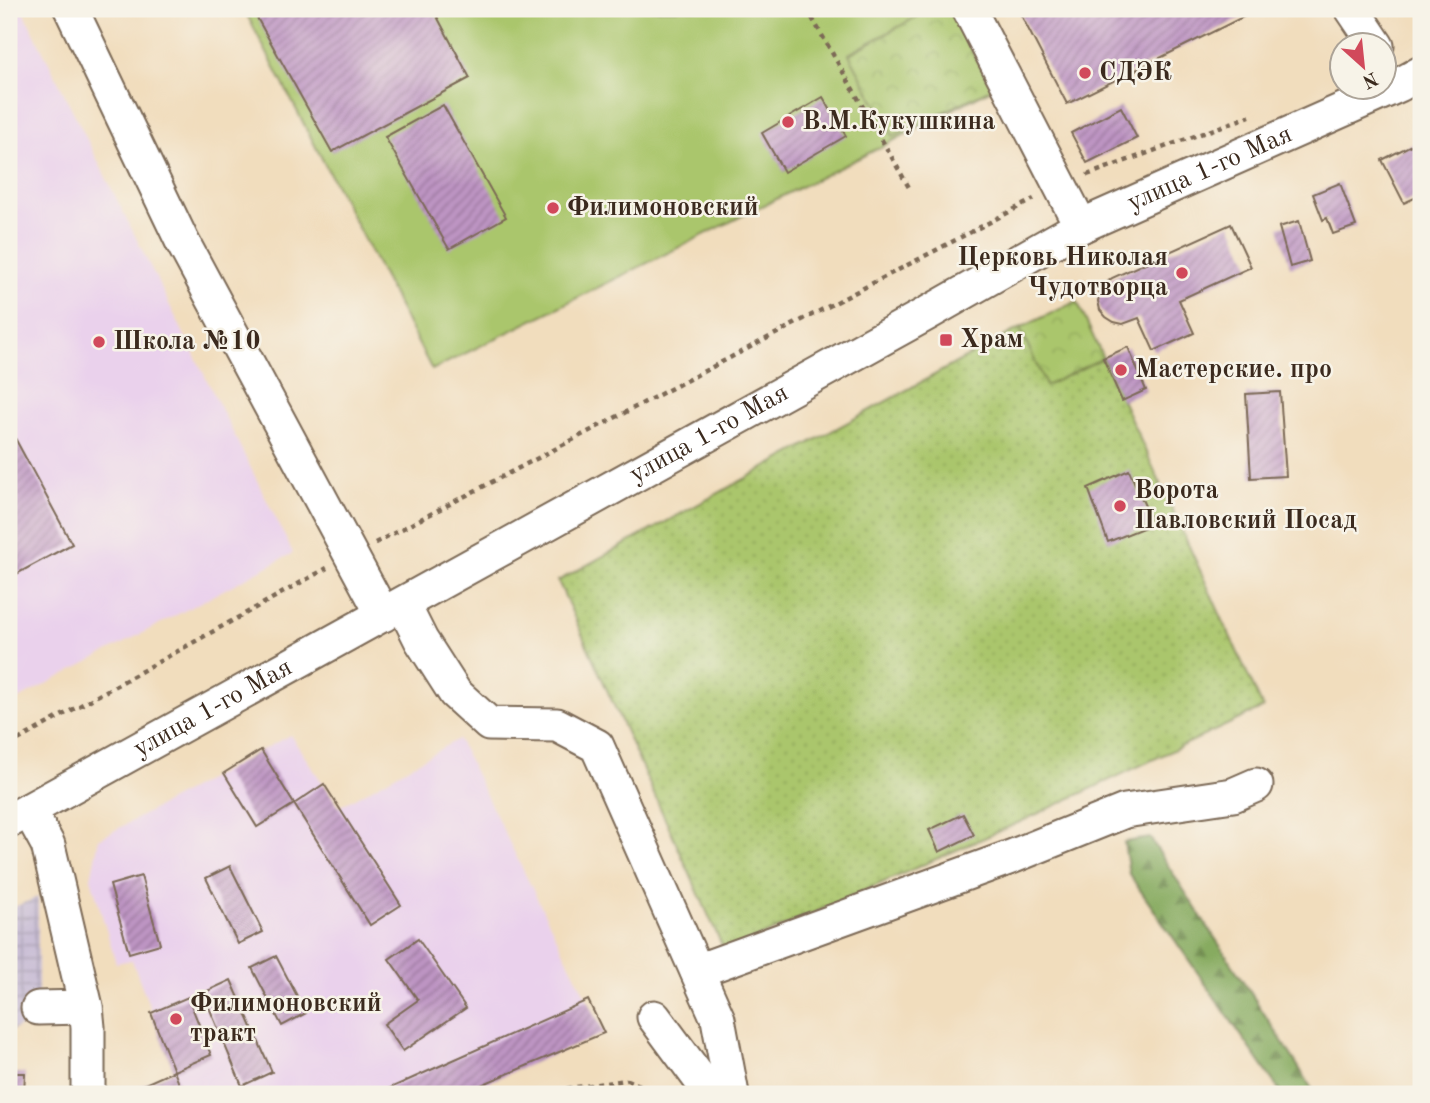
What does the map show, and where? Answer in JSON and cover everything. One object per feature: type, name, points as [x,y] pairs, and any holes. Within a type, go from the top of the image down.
[{"type":"street","points":[[71,9],[182,242],[350,555],[393,610],[421,640],[455,693],[489,724],[557,725],[597,746],[718,1019],[732,1094]]},
{"type":"street","points":[[969,9],[1081,226]]},
{"type":"street","points":[[1352,9],[1368,32]]},
{"type":"street","name":"улица 1-го Мая","points":[[19,815],[309,653],[393,610],[1081,226],[1402,72]]},
{"type":"street","points":[[697,971],[1011,858],[1125,811],[1233,795],[1256,785]]},
{"type":"street","points":[[19,815],[48,845],[86,1007],[88,1094]]},
{"type":"street","points":[[38,1008],[86,1007]]},
{"type":"street","points":[[654,1017],[711,1094]]},
{"type":"path","points":[[807,9],[911,191]]},
{"type":"path","points":[[9,745],[350,555],[1061,184],[1253,115]]},
{"type":"path","points":[[527,1094],[627,1080],[662,1094]]},
{"type":"shaded area","name":"Школа №10","points":[[9,9],[22,9],[293,553],[9,704]]},
{"type":"shaded area","points":[[290,735],[339,807],[458,739],[604,1033],[460,1094],[127,1094],[174,1071],[132,960],[116,963],[91,878],[99,839]]},
{"type":"shaded area","points":[[38,897],[38,1018],[9,1032],[9,909]]},
{"type":"green space","name":"Филимоновский","points":[[244,9],[948,9],[993,88],[885,145],[432,370]]},
{"type":"green space","points":[[931,9],[948,9],[993,88],[893,136],[849,54]]},
{"type":"green space","points":[[1077,301],[1103,358],[1046,386],[1020,328]]},
{"type":"green space","points":[[1020,328],[1046,386],[1103,358],[1263,708],[1020,822],[725,952],[558,581]]},
{"type":"green space","points":[[1150,838],[1315,1094],[1282,1094],[1129,874],[1124,842]]},
{"type":"building","points":[[252,9],[433,9],[470,78],[332,152]]},
{"type":"building","points":[[1018,9],[1249,9],[1251,13],[1067,104]]},
{"type":"building","points":[[823,97],[846,136],[784,172],[762,133]]},
{"type":"building","points":[[443,105],[506,217],[449,249],[385,137]]},
{"type":"building","points":[[1121,107],[1137,138],[1087,163],[1071,133]]},
{"type":"building","points":[[1415,143],[1421,155],[1421,195],[1404,203],[1382,160]]},
{"type":"building","points":[[1340,183],[1356,226],[1333,234],[1327,218],[1323,220],[1313,194]]},
{"type":"building","points":[[1299,221],[1310,261],[1290,267],[1279,227]]},
{"type":"building","name":"Церковь Николая Чудотворца","points":[[1231,224],[1251,267],[1179,300],[1194,333],[1154,351],[1139,318],[1123,324],[1114,322],[1100,310],[1100,292],[1112,278]]},
{"type":"building","points":[[1128,347],[1146,390],[1122,401],[1103,358]]},
{"type":"building","points":[[1280,392],[1286,476],[1251,478],[1246,394]]},
{"type":"building","points":[[9,427],[72,544],[9,578]]},
{"type":"building","name":"Ворота Павловский Посад","points":[[1129,470],[1153,524],[1108,542],[1088,488]]},
{"type":"building","points":[[261,750],[294,804],[257,827],[224,773]]},
{"type":"building","points":[[324,784],[401,905],[370,925],[294,804]]},
{"type":"building","points":[[963,814],[974,835],[939,852],[929,830]]},
{"type":"building","points":[[230,866],[263,932],[238,944],[206,878]]},
{"type":"building","points":[[141,876],[160,944],[129,953],[110,885]]},
{"type":"building","points":[[418,939],[466,1008],[403,1051],[384,1024],[418,1000],[389,959]]},
{"type":"building","points":[[276,956],[306,1013],[282,1026],[252,968]]},
{"type":"building","points":[[231,980],[272,1072],[242,1086],[203,993]]},
{"type":"building","points":[[188,997],[211,1055],[174,1071],[151,1013]]},
{"type":"building","points":[[588,1000],[604,1033],[460,1094],[377,1094]]},
{"type":"building","points":[[174,1071],[183,1094],[127,1092]]},
{"type":"building","points":[[9,1073],[25,1073],[24,1094],[9,1094]]},
{"type":"place","name":"СДЭК","points":[[1085,73]]},
{"type":"place","name":"В.М.Кукушкина","points":[[788,122]]},
{"type":"place","name":"Филимоновский","points":[[553,208]]},
{"type":"place","name":"Церковь Николая Чудотворца","points":[[1182,273]]},
{"type":"place","name":"Храм","points":[[946,340]]},
{"type":"place","name":"Школа №10","points":[[99,342]]},
{"type":"place","name":"Мастерские. про","points":[[1121,370]]},
{"type":"place","name":"Ворота Павловский Посад","points":[[1120,506]]},
{"type":"place","name":"Филимоновский тракт","points":[[176,1019]]}]
